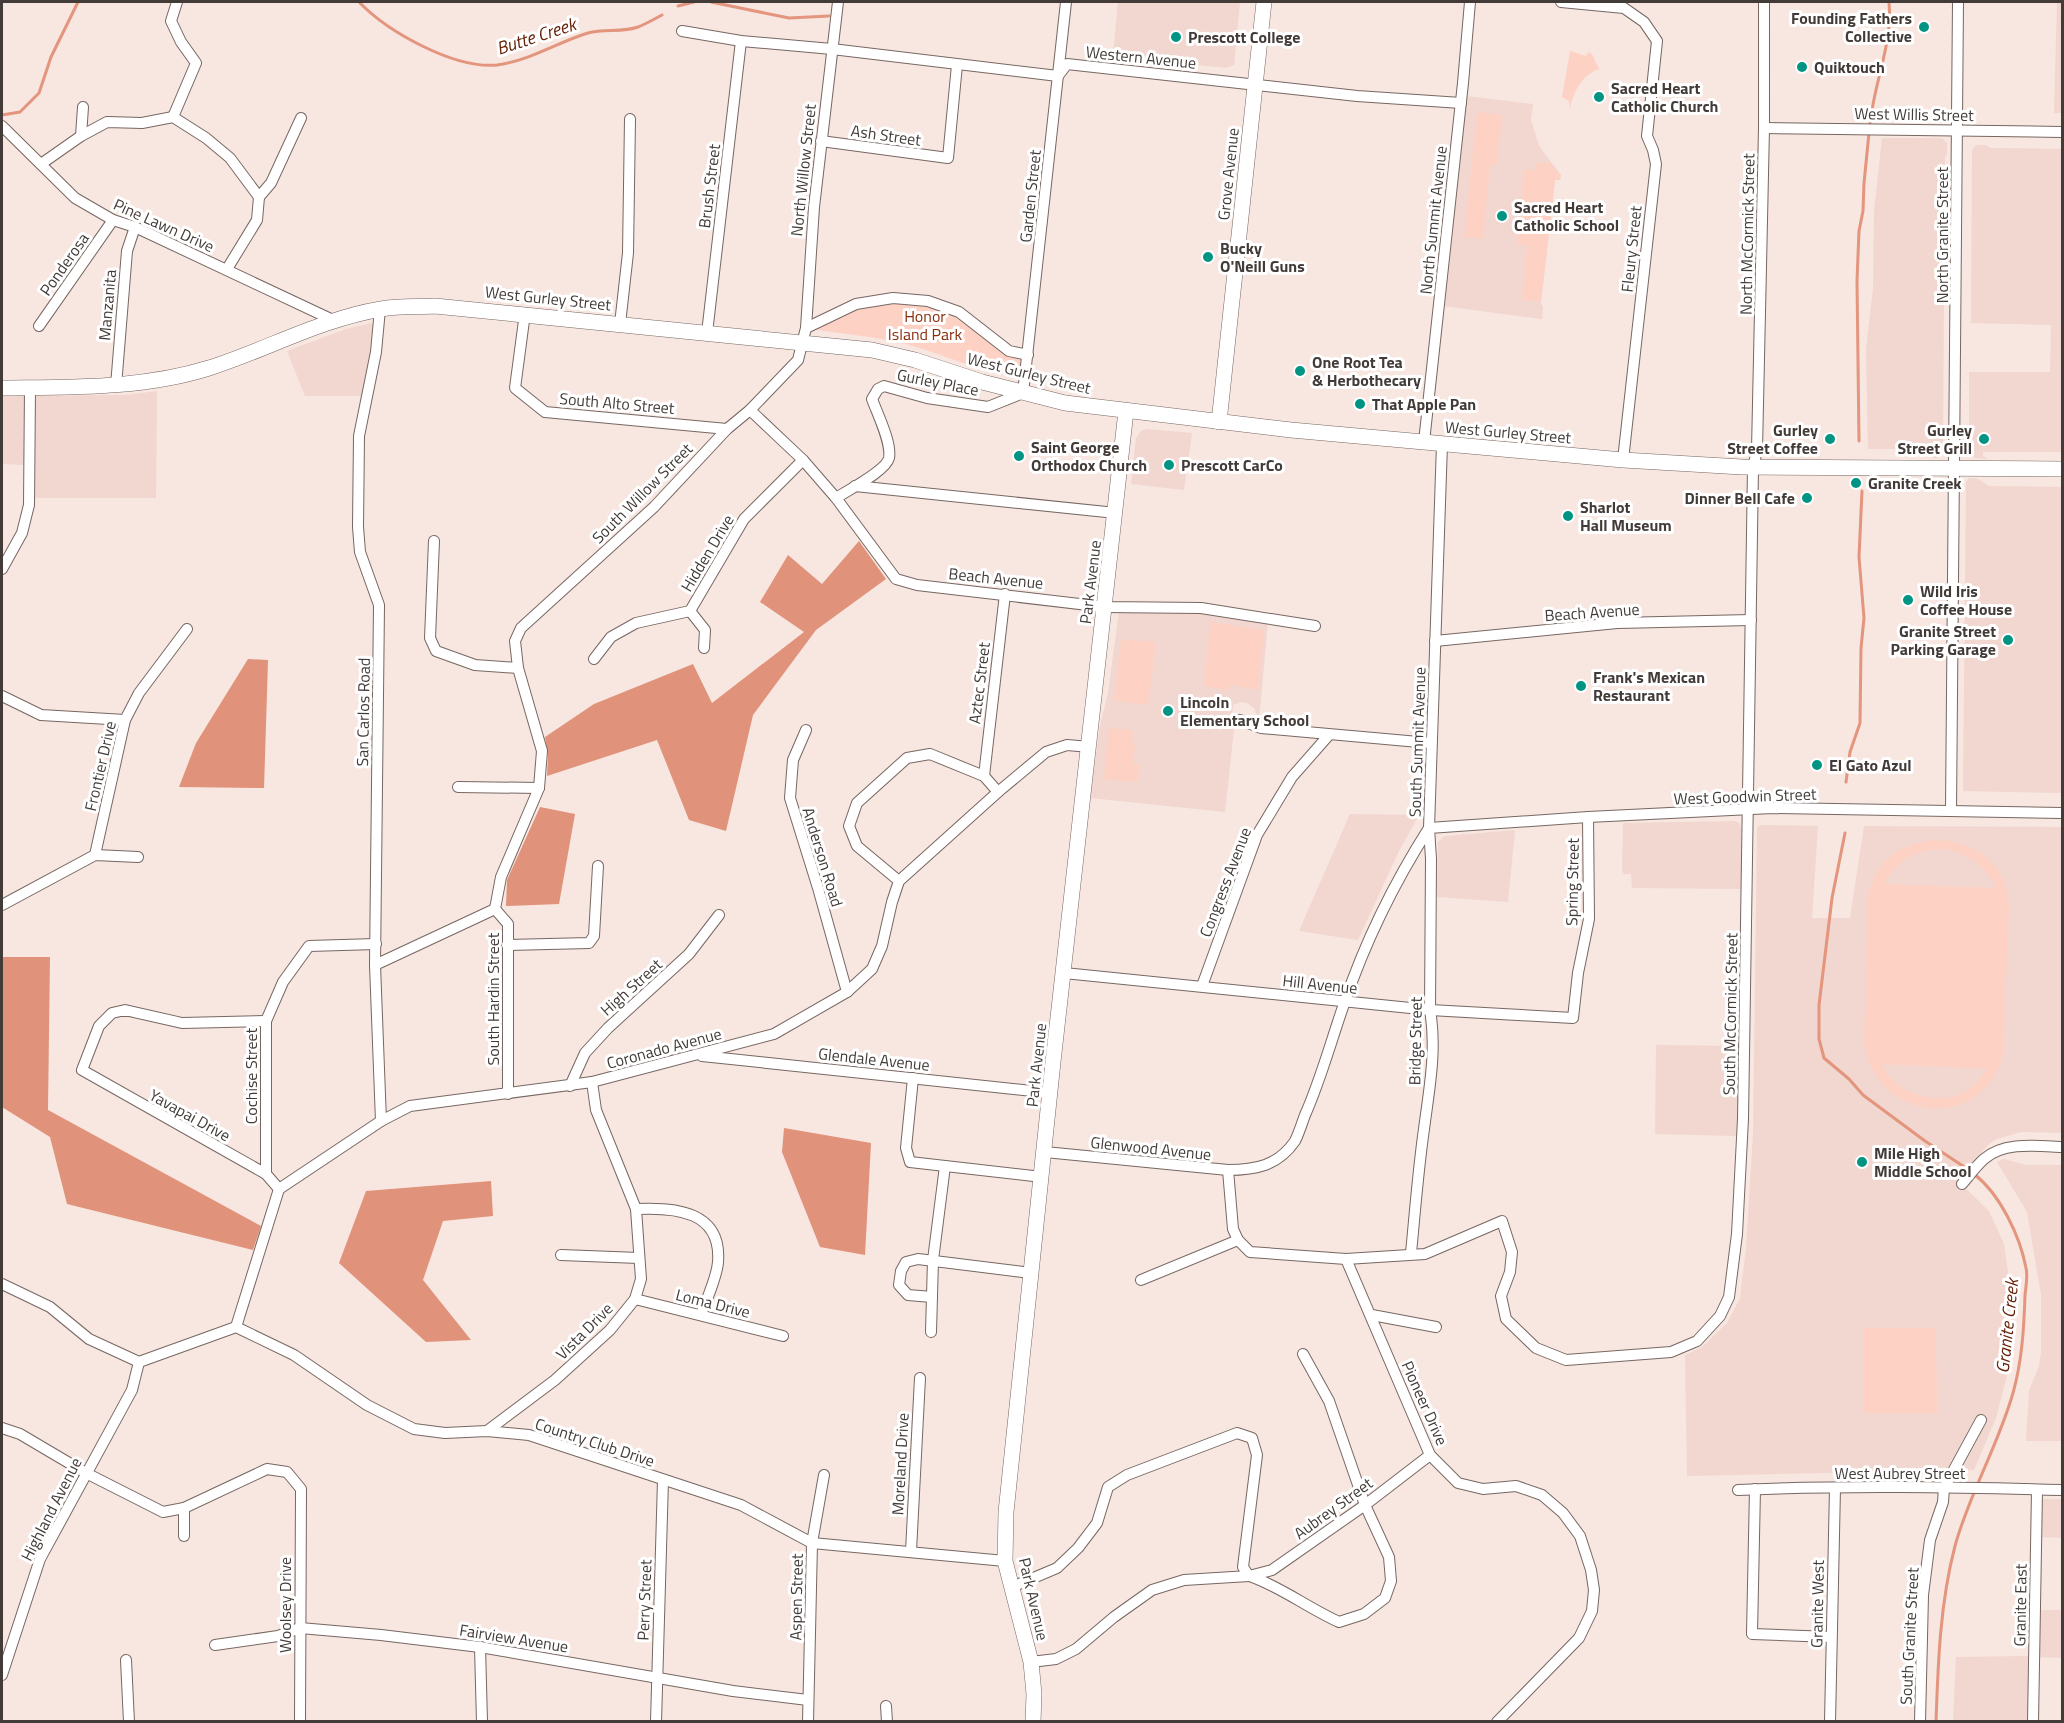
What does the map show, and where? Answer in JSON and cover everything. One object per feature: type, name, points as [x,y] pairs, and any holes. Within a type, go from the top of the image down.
[{"type":"main road","name":"Grove Avenue","points":[[1219,422],[1264,2]]},
{"type":"main road","name":"West Gurley Street","points":[[2,388],[116,386],[162,380],[208,369],[335,321],[380,309],[435,306],[707,333],[805,336],[915,360],[982,382],[1065,403],[1219,422],[1623,460],[1753,468],[2062,469]]},
{"type":"main road","name":"Park Avenue","points":[[1033,1722],[1034,1694],[1031,1662],[1005,1561],[1006,1512],[1126,411]]},
{"type":"street","points":[[173,117],[196,63],[181,42],[171,21],[177,2]]},
{"type":"street","name":"North Willow Street","points":[[805,336],[810,251],[838,2]]},
{"type":"street","name":"Garden Street","points":[[1023,393],[1066,2]]},
{"type":"street","name":"North Summit Avenue","points":[[1424,442],[1470,2]]},
{"type":"street","name":"Fleury Street","points":[[1561,2],[1624,8],[1644,22],[1657,41],[1647,136],[1656,164],[1623,460]]},
{"type":"street","name":"North McCormick Street","points":[[1753,468],[1757,450],[1764,128],[1764,2]]},
{"type":"street","name":"North Granite Street","points":[[1954,468],[1958,2]]},
{"type":"street","points":[[682,31],[741,41],[832,49],[1058,76]]},
{"type":"street","name":"Brush Street","points":[[707,333],[741,41]]},
{"type":"street","name":"Ash Street","points":[[821,141],[948,158],[957,64]]},
{"type":"street","name":"Western Avenue","points":[[1058,76],[1067,64],[1357,96],[1461,103]]},
{"type":"street","points":[[81,136],[83,107]]},
{"type":"street","points":[[40,164],[81,136],[107,122],[142,123],[173,117],[206,138],[230,158],[259,197]]},
{"type":"street","points":[[226,269],[256,220],[259,197],[271,183],[301,117]]},
{"type":"street","points":[[620,324],[628,253],[630,119]]},
{"type":"street","name":"Pine Lawn Drive","points":[[2,126],[75,198],[113,220],[135,227],[335,321]]},
{"type":"street","name":"West Willis Street","points":[[1764,128],[2062,132]]},
{"type":"street","name":"Ponderosa","points":[[39,326],[113,220]]},
{"type":"street","name":"Manzanita","points":[[116,386],[127,251],[135,227]]},
{"type":"street","points":[[805,336],[856,304],[893,298],[928,301],[959,312],[1009,351],[1028,355]]},
{"type":"street","name":"San Carlos Road","points":[[380,309],[376,352],[359,436],[357,527],[360,552],[379,605],[375,965],[381,1120]]},
{"type":"street","name":"South Alto Street","points":[[525,314],[515,388],[545,412],[727,429]]},
{"type":"street","name":"South Willow Street","points":[[518,668],[515,641],[521,628],[654,507],[727,429],[750,410],[798,360],[805,336]]},
{"type":"street","name":"Gurley Place","points":[[836,498],[882,468],[889,458],[886,436],[872,399],[878,389],[884,386],[927,398],[988,407],[1023,393]]},
{"type":"street","points":[[2,569],[22,533],[29,505],[30,388]]},
{"type":"street","name":"Beach Avenue","points":[[750,410],[803,460],[836,498],[896,579],[917,585],[1105,607],[1201,608],[1315,626]]},
{"type":"street","name":"South Summit Avenue","points":[[1253,1170],[1275,1161],[1294,1141],[1315,1092],[1344,1002],[1380,914],[1406,864],[1429,828],[1430,743],[1442,444]]},
{"type":"street","name":"Hidden Drive","points":[[594,659],[611,637],[636,623],[690,611],[744,519],[803,460]]},
{"type":"street","name":"South McCormick Street","points":[[1411,1253],[1425,1254],[1502,1221],[1512,1252],[1510,1272],[1501,1296],[1506,1319],[1536,1348],[1566,1360],[1671,1352],[1697,1341],[1720,1316],[1725,1307],[1729,1297],[1737,1234],[1743,1119],[1753,468]]},
{"type":"street","points":[[1951,810],[1954,468]]},
{"type":"street","points":[[855,486],[1116,513]]},
{"type":"street","points":[[434,541],[430,638],[436,651],[475,666],[518,668]]},
{"type":"street","name":"Aztec Street","points":[[984,776],[1005,594]]},
{"type":"street","name":"Hidden Drive","points":[[690,611],[705,630],[704,648]]},
{"type":"street","name":"Beach Avenue","points":[[1435,641],[1617,623],[1751,620]]},
{"type":"street","name":"Frontier Drive","points":[[95,855],[125,720],[139,693],[187,629]]},
{"type":"street","name":"South Hardin Street","points":[[508,1094],[508,924],[495,909],[501,877],[539,788],[542,751],[518,668]]},
{"type":"street","points":[[2,696],[41,715],[125,720]]},
{"type":"street","points":[[1240,720],[1261,728],[1328,736],[1430,743]]},
{"type":"street","name":"Anderson Road","points":[[806,730],[794,760],[790,798],[847,992]]},
{"type":"street","name":"Congress Avenue","points":[[1202,986],[1257,835],[1292,777],[1328,736]]},
{"type":"street","points":[[998,792],[984,776],[930,754],[907,758],[857,803],[849,826],[857,846],[899,881],[1046,752],[1067,745],[1090,747]]},
{"type":"street","points":[[458,787],[539,788]]},
{"type":"street","name":"West Goodwin Street","points":[[1429,828],[1748,809],[2062,813]]},
{"type":"street","name":"Spring Street","points":[[1573,1018],[1578,973],[1589,919],[1588,817]]},
{"type":"street","name":"Bridge Street","points":[[1411,1253],[1430,1088],[1434,1029],[1430,1010],[1431,859],[1429,828]]},
{"type":"street","points":[[2,905],[95,855],[138,857]]},
{"type":"street","points":[[507,945],[589,943],[594,936],[598,866]]},
{"type":"street","name":"Coronado Avenue","points":[[279,1189],[381,1120],[410,1106],[592,1082],[774,1034],[847,992],[872,969],[882,946],[899,881]]},
{"type":"street","points":[[375,965],[495,909]]},
{"type":"street","name":"High Street","points":[[570,1086],[585,1053],[689,954],[719,915]]},
{"type":"street","name":"Cochise Street","points":[[266,1174],[266,1021],[283,982],[309,946],[376,944]]},
{"type":"street","name":"Hill Avenue","points":[[1064,973],[1430,1010],[1573,1018]]},
{"type":"street","name":"Yavapai Drive","points":[[266,1021],[182,1023],[125,1010],[112,1013],[99,1026],[82,1070],[266,1174],[279,1189]]},
{"type":"street","name":"Glendale Avenue","points":[[694,1055],[1051,1093]]},
{"type":"street","points":[[912,1078],[906,1148],[910,1162],[1042,1177]]},
{"type":"street","name":"Vista Drive","points":[[487,1431],[555,1380],[610,1329],[634,1299],[640,1279],[636,1209],[596,1110],[592,1082]]},
{"type":"street","points":[[1962,1184],[1984,1159],[1996,1151],[2007,1147],[2062,1147]]},
{"type":"street","name":"Glenwood Avenue","points":[[1045,1152],[1228,1170],[1253,1170]]},
{"type":"street","points":[[931,1332],[933,1260],[945,1166]]},
{"type":"street","points":[[1228,1170],[1233,1229],[1238,1240],[1250,1252],[1346,1259],[1411,1253]]},
{"type":"street","points":[[2,1284],[50,1307],[89,1339],[139,1362],[236,1327],[279,1189]]},
{"type":"street","points":[[636,1209],[660,1208],[705,1221],[717,1239],[718,1264],[700,1315]]},
{"type":"street","points":[[1141,1280],[1238,1240]]},
{"type":"street","points":[[561,1255],[639,1258]]},
{"type":"street","points":[[932,1297],[908,1295],[899,1285],[901,1271],[906,1262],[918,1258],[1031,1273]]},
{"type":"street","name":"Pioneer Drive","points":[[1346,1259],[1430,1455],[1458,1483],[1483,1489],[1516,1486],[1542,1495],[1563,1513],[1580,1536],[1591,1570],[1594,1590],[1592,1611],[1579,1638],[1497,1722]]},
{"type":"street","name":"Loma Drive","points":[[634,1299],[783,1336]]},
{"type":"street","points":[[1371,1315],[1436,1327]]},
{"type":"street","name":"Country Club Drive","points":[[236,1327],[294,1355],[367,1405],[414,1429],[445,1433],[487,1431],[529,1435],[741,1505],[812,1543],[1005,1561]]},
{"type":"street","points":[[1031,1662],[1056,1659],[1076,1649],[1114,1617],[1152,1590],[1184,1580],[1250,1576],[1266,1582],[1314,1611],[1339,1622],[1364,1614],[1385,1598],[1391,1581],[1389,1557],[1365,1505],[1329,1401],[1303,1354]]},
{"type":"street","name":"Highland Avenue","points":[[2,1675],[40,1559],[132,1390],[139,1362]]},
{"type":"street","name":"Moreland Drive","points":[[911,1551],[920,1378]]},
{"type":"street","name":"South Granite Street","points":[[1920,1722],[1923,1595],[1930,1540],[1943,1502],[1944,1488],[1981,1420]]},
{"type":"street","points":[[2,1428],[20,1434],[86,1473],[163,1512],[184,1508],[184,1536]]},
{"type":"street","points":[[1012,1587],[1057,1568],[1078,1548],[1097,1523],[1108,1487],[1127,1475],[1237,1433],[1252,1438],[1257,1455],[1243,1567],[1250,1576]]},
{"type":"street","name":"Aubrey Street","points":[[1250,1576],[1272,1570],[1365,1505],[1430,1455]]},
{"type":"street","name":"Woolsey Drive","points":[[184,1508],[267,1469],[287,1472],[301,1489],[300,1722]]},
{"type":"street","name":"Aspen Street","points":[[808,1722],[812,1543],[824,1475]]},
{"type":"street","name":"Perry Street","points":[[656,1722],[663,1480]]},
{"type":"street","name":"Granite West","points":[[1830,1722],[1835,1488]]},
{"type":"street","name":"West Aubrey Street","points":[[1738,1490],[1995,1488],[2062,1490]]},
{"type":"street","points":[[1755,1489],[1752,1634],[1831,1637]]},
{"type":"street","name":"Granite East","points":[[2033,1722],[2037,1490]]},
{"type":"street","name":"Fairview Avenue","points":[[215,1646],[278,1636],[300,1628],[381,1635],[480,1647],[733,1691],[808,1700]]},
{"type":"street","points":[[480,1647],[482,1722]]},
{"type":"street","points":[[126,1660],[129,1722]]},
{"type":"street","points":[[886,1706],[887,1722]]},
{"type":"shaded area","name":"Prescott College","points":[[1118,2],[1240,2],[1234,65],[1226,68],[1113,56]]},
{"type":"shaded area","points":[[2057,2],[2062,2],[2062,113],[2054,113]]},
{"type":"shaded area","name":"Sacred Heart Catholic School","points":[[1466,96],[1533,104],[1531,120],[1539,146],[1561,175],[1560,180],[1555,180],[1541,303],[1542,319],[1443,306]]},
{"type":"shaded area","points":[[1882,138],[1942,138],[1947,143],[1943,443],[1945,450],[1937,458],[1933,458],[1922,449],[1868,449],[1866,349],[1873,288],[1874,211]]},
{"type":"shaded area","points":[[1976,145],[1991,148],[2062,149],[2062,452],[1983,452],[1983,456],[1988,459],[1974,458],[1965,450],[1969,433],[1969,372],[2050,372],[2051,325],[1971,323],[1972,150]]},
{"type":"shaded area","points":[[372,323],[372,348],[364,396],[305,396],[287,351],[346,329]]},
{"type":"shaded area","points":[[157,391],[156,498],[25,498],[25,465],[2,464],[2,396],[126,395]]},
{"type":"shaded area","points":[[1147,429],[1192,433],[1184,490],[1131,484],[1136,438],[1141,431]]},
{"type":"shaded area","points":[[1969,478],[1976,478],[1989,486],[2062,487],[2062,793],[1963,791],[1966,482]]},
{"type":"shaded area","points":[[859,541],[886,579],[816,630],[753,715],[726,831],[689,820],[657,740],[547,776],[548,756],[545,737],[594,704],[693,664],[712,703],[804,632],[760,602],[788,555],[822,584]]},
{"type":"shaded area","name":"Lincoln Elementary School","points":[[1119,611],[1201,611],[1268,622],[1259,720],[1254,708],[1247,703],[1241,702],[1233,705],[1231,729],[1234,729],[1225,812],[1090,798]]},
{"type":"shaded area","points":[[248,659],[268,660],[264,788],[179,787],[196,743]]},
{"type":"shaded area","points":[[540,807],[575,814],[559,904],[506,906],[507,880]]},
{"type":"shaded area","points":[[1350,814],[1419,815],[1399,851],[1358,940],[1299,931]]},
{"type":"shaded area","points":[[1735,821],[1741,827],[1742,889],[1632,888],[1631,874],[1624,874],[1622,871],[1623,823]]},
{"type":"shaded area","name":"Mile High Middle School","points":[[1762,825],[1818,826],[1812,918],[1850,918],[1864,826],[2062,827],[2062,1133],[2021,1132],[1997,1139],[1989,1144],[1957,1180],[1989,1211],[2004,1244],[2014,1315],[2010,1364],[1996,1418],[1974,1470],[1687,1476],[1685,1355],[1702,1347],[1727,1323],[1740,1298],[1746,1249],[1753,1133],[1757,829]]},
{"type":"shaded area","points":[[1515,830],[1508,902],[1437,897],[1438,842],[1441,839],[1445,836]]},
{"type":"shaded area","points":[[2,957],[50,957],[48,1110],[261,1226],[253,1250],[67,1204],[50,1137],[2,1107]]},
{"type":"shaded area","points":[[1656,1045],[1740,1046],[1737,1136],[1655,1134]]},
{"type":"shaded area","points":[[784,1128],[871,1143],[865,1255],[820,1247],[782,1152]]},
{"type":"shaded area","points":[[2004,1159],[2026,1165],[2062,1165],[2062,1441],[2026,1441],[2029,1391],[2039,1366],[2041,1352],[2041,1295],[2027,1212],[1997,1162]]},
{"type":"shaded area","points":[[491,1181],[493,1216],[443,1221],[423,1280],[471,1340],[426,1342],[339,1263],[366,1191]]},
{"type":"shaded area","points":[[2042,1499],[2062,1499],[2062,1538],[2040,1537]]},
{"type":"shaded area","points":[[2038,1610],[2062,1610],[2062,1658],[2038,1657]]},
{"type":"shaded area","points":[[2029,1656],[2028,1721],[1953,1722],[1956,1657]]},
{"type":"green space","points":[[1570,51],[1586,56],[1588,52],[1592,54],[1599,69],[1588,75],[1579,85],[1570,109],[1569,101],[1562,97]]},
{"type":"green space","points":[[1477,112],[1502,115],[1497,165],[1490,165],[1483,239],[1464,237]]},
{"type":"green space","points":[[1536,163],[1549,163],[1561,175],[1560,180],[1555,180],[1541,302],[1522,300],[1527,246],[1517,244],[1524,169],[1535,170]]},
{"type":"green space","name":"Honor Island Park","points":[[893,298],[959,312],[1009,351],[1028,355],[1025,379],[980,369],[906,344],[806,328],[835,315]]},
{"type":"green space","points":[[1210,622],[1264,630],[1258,690],[1230,685],[1229,691],[1204,686]]},
{"type":"green space","points":[[1121,639],[1156,642],[1148,705],[1114,701]]},
{"type":"green space","points":[[1108,728],[1133,730],[1132,743],[1135,744],[1133,764],[1140,765],[1138,782],[1104,779]]},
{"type":"green space","points":[[1934,840],[1962,844],[1986,857],[2002,878],[2009,906],[2003,1055],[1992,1080],[1974,1097],[1953,1106],[1930,1108],[1908,1102],[1888,1090],[1872,1070],[1864,1044],[1868,895],[1883,863],[1900,850]],"holes":[[[1942,849],[1959,853],[1974,861],[1992,880],[1996,888],[1885,884],[1895,869],[1908,858],[1916,854]],[[1882,1064],[1986,1069],[1986,1070],[1974,1084],[1962,1093],[1947,1098],[1936,1098],[1925,1097],[1904,1088],[1895,1082]]]},
{"type":"green space","points":[[1863,1328],[1936,1328],[1937,1413],[1863,1413]]},
{"type":"waterway","name":"Butte Creek","points":[[2,115],[20,112],[39,93],[51,57],[78,2]]},
{"type":"waterway","name":"Butte Creek","points":[[359,2],[387,25],[423,46],[442,55],[480,65],[509,63],[588,33],[632,29],[662,15]]},
{"type":"waterway","name":"Butte Creek","points":[[678,6],[694,2]]},
{"type":"waterway","name":"Butte Creek","points":[[711,2],[789,18],[829,16]]},
{"type":"waterway","name":"Granite Creek","points":[[1870,126],[1886,49],[1889,2]]},
{"type":"waterway","name":"Granite Creek","points":[[1859,441],[1857,281],[1859,231],[1863,211],[1869,133]]},
{"type":"waterway","name":"Granite Creek","points":[[1846,782],[1850,752],[1860,723],[1861,648],[1864,618],[1859,557],[1862,491]]},
{"type":"waterway","name":"Granite Creek","points":[[1845,833],[1832,898],[1819,1005],[1819,1039],[1824,1058],[1849,1079],[1863,1095],[1969,1170]]},
{"type":"waterway","name":"Granite Creek","points":[[1936,1722],[1941,1633],[1950,1568],[1961,1527],[2007,1413],[2019,1369],[2023,1332],[2027,1274],[2019,1243],[2000,1204],[1974,1174]]},
{"type":"place","name":"Founding Fathers Collective","points":[[1924,27]]},
{"type":"place","name":"Prescott College","points":[[1176,37]]},
{"type":"place","name":"Quiktouch","points":[[1802,67]]},
{"type":"place","name":"Sacred Heart Catholic Church","points":[[1599,97]]},
{"type":"place","name":"Sacred Heart Catholic School","points":[[1502,216]]},
{"type":"place","name":"Bucky O'Neill Guns","points":[[1208,257]]},
{"type":"place","name":"One Root Tea & Herbothecary","points":[[1300,371]]},
{"type":"place","name":"That Apple Pan","points":[[1360,404]]},
{"type":"place","name":"Gurley Street Coffee","points":[[1830,439]]},
{"type":"place","name":"Gurley Street Grill","points":[[1984,439]]},
{"type":"place","name":"Saint George Orthodox Church","points":[[1019,456]]},
{"type":"place","name":"Prescott CarCo","points":[[1169,465]]},
{"type":"place","name":"Granite Creek","points":[[1856,483]]},
{"type":"place","name":"Dinner Bell Cafe","points":[[1807,498]]},
{"type":"place","name":"Sharlot Hall Museum","points":[[1568,516]]},
{"type":"place","name":"Wild Iris Coffee House","points":[[1908,600]]},
{"type":"place","name":"Granite Street Parking Garage","points":[[2008,640]]},
{"type":"place","name":"Frank's Mexican Restaurant","points":[[1581,686]]},
{"type":"place","name":"Lincoln Elementary School","points":[[1168,711]]},
{"type":"place","name":"El Gato Azul","points":[[1817,765]]},
{"type":"place","name":"Mile High Middle School","points":[[1862,1162]]}]
